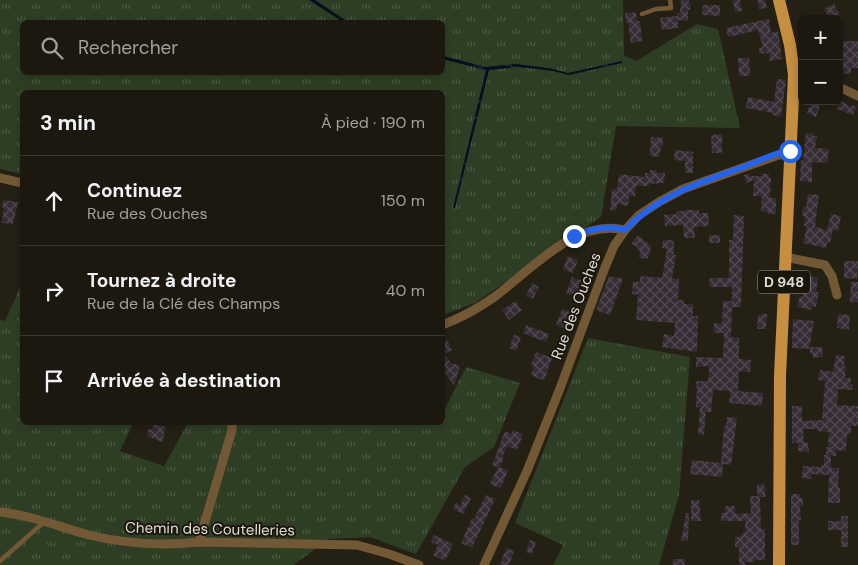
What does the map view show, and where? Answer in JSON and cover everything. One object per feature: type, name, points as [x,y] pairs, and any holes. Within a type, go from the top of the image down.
[{"type":"main road","name":"D 948","points":[[779,0],[798,70],[790,151],[780,376],[779,565]]},
{"type":"street","points":[[843,89],[858,96]]},
{"type":"street","name":"Rue des Ouches","points":[[484,565],[527,471],[607,262],[614,246],[625,230],[639,215],[683,189],[790,151]]},
{"type":"street","points":[[0,178],[20,183]]},
{"type":"street","points":[[445,324],[462,318],[492,298],[574,236],[593,229],[613,227],[625,230]]},
{"type":"street","points":[[785,257],[825,265],[832,276],[837,295]]},
{"type":"street","points":[[199,542],[232,425]]},
{"type":"street","name":"Chemin des Coutelleries","points":[[0,512],[23,516],[91,535],[128,542],[357,545],[419,565]]},
{"type":"lane","points":[[642,14],[656,9],[671,8],[670,0]]},
{"type":"lane","points":[[0,561],[44,522]]},
{"type":"green space","points":[[0,0],[623,0],[624,55],[636,61],[697,24],[718,29],[740,128],[616,126],[601,217],[475,303],[445,314],[445,90],[20,90],[20,174],[0,169]]},
{"type":"green space","points":[[20,287],[20,425],[132,425],[120,451],[164,466],[187,425],[445,425],[445,409],[466,367],[520,383],[494,447],[465,467],[416,554],[370,537],[328,539],[294,565],[0,565],[0,320],[5,321]]},
{"type":"green space","points":[[588,338],[690,357],[679,495],[659,565],[553,565],[563,545],[515,523]]},
{"type":"water","points":[[309,0],[315,0],[345,20],[340,20]]},
{"type":"water","points":[[445,57],[486,67],[516,64],[549,68],[568,73],[622,61],[622,63],[569,75],[519,67],[489,70],[455,208],[453,208],[486,70],[446,60]]},
{"type":"building","points":[[681,0],[689,0],[689,4],[691,3],[690,10],[688,10],[688,21],[678,20],[678,28],[662,30],[660,18],[677,16],[677,13],[680,13]]},
{"type":"building","points":[[733,0],[740,0],[742,11],[735,12]]},
{"type":"building","points":[[757,0],[765,0],[767,8],[759,9]]},
{"type":"building","points":[[834,4],[840,15],[828,15],[824,9]]},
{"type":"building","points":[[703,5],[720,5],[720,16],[702,15]]},
{"type":"building","points":[[636,12],[637,21],[640,21],[642,41],[631,43],[625,13]]},
{"type":"building","points":[[769,19],[771,33],[778,31],[782,59],[770,61],[769,53],[760,54],[759,48],[763,47],[758,30],[728,37],[726,28]]},
{"type":"building","points":[[843,41],[858,41],[858,68],[851,68],[851,74],[843,73]]},
{"type":"building","points":[[738,58],[749,58],[750,76],[739,76]]},
{"type":"building","points":[[777,79],[786,80],[781,117],[773,115],[773,113],[746,108],[748,97],[774,102]]},
{"type":"building","points":[[843,102],[849,105],[849,109],[851,105],[857,107],[853,115],[837,109],[838,105],[843,105]]},
{"type":"building","points":[[810,105],[820,105],[816,117],[807,113]]},
{"type":"building","points":[[806,133],[817,136],[815,148],[829,149],[827,163],[812,162],[812,182],[800,181],[801,160],[803,160]]},
{"type":"building","points":[[722,134],[722,153],[712,153],[711,135]]},
{"type":"building","points":[[651,137],[663,138],[663,146],[661,146],[659,157],[650,156]]},
{"type":"building","points":[[675,150],[693,152],[693,173],[685,173],[685,161],[674,160]]},
{"type":"building","points":[[650,170],[657,170],[656,173],[665,173],[664,183],[636,186],[635,196],[629,196],[628,206],[617,204],[616,211],[610,210],[612,189],[617,189],[619,174],[645,177],[645,173],[650,173]]},
{"type":"building","points":[[749,174],[750,176],[762,176],[763,174],[769,174],[769,178],[771,178],[770,198],[776,198],[776,214],[768,214],[768,212],[761,211],[762,196],[753,196],[754,180],[746,183],[744,175]]},
{"type":"building","points":[[808,194],[819,195],[815,227],[827,230],[831,214],[841,216],[838,231],[833,230],[830,243],[827,242],[826,248],[803,243],[807,226],[804,226],[805,216],[802,216]]},
{"type":"building","points":[[3,200],[18,202],[13,224],[2,223]]},
{"type":"building","points":[[699,210],[699,213],[708,213],[709,226],[694,227],[695,238],[684,238],[683,222],[682,225],[665,226],[664,215],[677,214],[677,212]]},
{"type":"building","points":[[734,215],[744,216],[741,307],[732,307],[731,337],[739,338],[739,359],[751,360],[750,372],[739,371],[738,391],[763,393],[762,406],[729,403],[730,391],[713,390],[711,412],[706,412],[704,435],[698,434],[700,407],[696,407],[696,381],[708,381],[709,369],[708,366],[696,367],[696,357],[723,358],[724,333],[714,333],[714,323],[722,324],[723,301],[732,301],[732,287],[709,287],[710,278],[729,278],[729,240],[733,240]]},
{"type":"building","points":[[638,235],[651,246],[648,259],[639,258],[640,251],[631,244]]},
{"type":"building","points":[[709,235],[720,235],[720,243],[709,243]]},
{"type":"building","points":[[663,239],[674,241],[674,255],[676,255],[672,278],[679,279],[678,300],[684,300],[684,304],[693,304],[693,316],[698,316],[697,352],[662,347],[664,334],[674,336],[675,323],[636,320],[638,295],[632,294],[633,281],[640,282],[640,276],[662,278],[667,249],[662,248]]},
{"type":"building","points":[[568,256],[578,260],[573,273],[563,269]]},
{"type":"building","points":[[844,261],[858,261],[857,279],[844,278]]},
{"type":"building","points":[[609,276],[623,279],[610,315],[596,310]]},
{"type":"building","points":[[808,276],[818,278],[816,292],[819,292],[816,307],[812,306],[811,310],[797,307],[800,296],[803,297]]},
{"type":"building","points":[[572,277],[582,281],[576,297],[566,293]]},
{"type":"building","points":[[851,282],[858,282],[858,302],[850,302]]},
{"type":"building","points":[[532,283],[539,287],[533,299],[526,296]]},
{"type":"building","points":[[515,301],[522,310],[509,320],[502,310]]},
{"type":"building","points":[[562,309],[573,313],[566,329],[556,325]]},
{"type":"building","points":[[767,314],[766,329],[757,329],[758,315]]},
{"type":"building","points":[[838,314],[850,315],[849,330],[837,328]]},
{"type":"building","points":[[793,319],[814,321],[809,349],[792,348]]},
{"type":"building","points":[[526,325],[549,334],[546,342],[523,333]]},
{"type":"building","points":[[514,335],[521,337],[516,351],[509,348]]},
{"type":"building","points":[[447,339],[452,350],[445,354],[445,340]]},
{"type":"building","points":[[810,347],[822,347],[823,357],[813,358],[813,354],[810,354]]},
{"type":"building","points":[[536,352],[552,358],[544,381],[531,375],[534,366],[531,365]]},
{"type":"building","points":[[445,355],[451,363],[460,366],[454,385],[445,373]]},
{"type":"building","points":[[836,355],[845,356],[845,378],[851,378],[850,384],[853,384],[852,390],[838,389],[837,405],[858,406],[858,426],[851,426],[851,434],[847,434],[846,451],[836,450],[836,456],[826,455],[829,432],[818,431],[818,429],[803,429],[804,442],[808,443],[809,452],[798,451],[798,443],[792,443],[792,406],[802,406],[802,421],[822,420],[825,381],[818,380],[820,370],[833,372]]},
{"type":"building","points":[[727,417],[737,418],[731,465],[723,464],[722,477],[690,474],[692,460],[721,463],[724,426],[726,426]]},
{"type":"building","points":[[154,425],[166,427],[162,442],[147,436],[149,429],[152,430]]},
{"type":"building","points":[[513,430],[523,434],[517,450],[507,446],[502,458],[504,458],[500,467],[508,470],[501,488],[490,484],[498,467],[492,465],[505,431],[512,434]]},
{"type":"building","points":[[824,455],[831,455],[831,468],[839,468],[838,488],[840,488],[840,503],[828,503],[829,475],[811,474],[811,479],[802,478],[803,466],[821,467],[821,465],[824,465]]},
{"type":"building","points":[[757,484],[764,484],[764,487],[766,487],[765,497],[760,497],[761,529],[765,529],[765,560],[754,560],[754,562],[745,562],[745,565],[739,565],[739,548],[735,546],[735,537],[739,537],[745,532],[745,521],[721,521],[721,513],[725,513],[725,506],[735,506],[735,514],[751,513],[750,496],[757,496]]},
{"type":"building","points":[[791,494],[800,494],[800,498],[803,498],[803,507],[800,507],[799,545],[791,545]]},
{"type":"building","points":[[465,495],[471,498],[463,514],[453,509],[456,503],[460,505]]},
{"type":"building","points":[[486,495],[495,499],[472,548],[461,543],[472,518],[474,519]]},
{"type":"building","points":[[691,500],[699,500],[701,521],[691,521]]},
{"type":"building","points":[[686,513],[689,513],[688,541],[681,541]]},
{"type":"building","points":[[841,516],[848,516],[848,547],[841,547],[841,530],[828,530],[828,521],[841,521]]},
{"type":"building","points":[[434,535],[453,544],[445,561],[433,555],[438,545],[431,542]]},
{"type":"building","points":[[530,540],[536,542],[532,554],[526,552]]},
{"type":"building","points":[[506,548],[514,551],[509,565],[500,565]]},
{"type":"building","points":[[673,559],[685,559],[685,565],[673,565]]},
{"type":"route","points":[[574,236],[593,229],[613,227],[625,230],[639,215],[683,189],[777,154],[790,151]]}]
